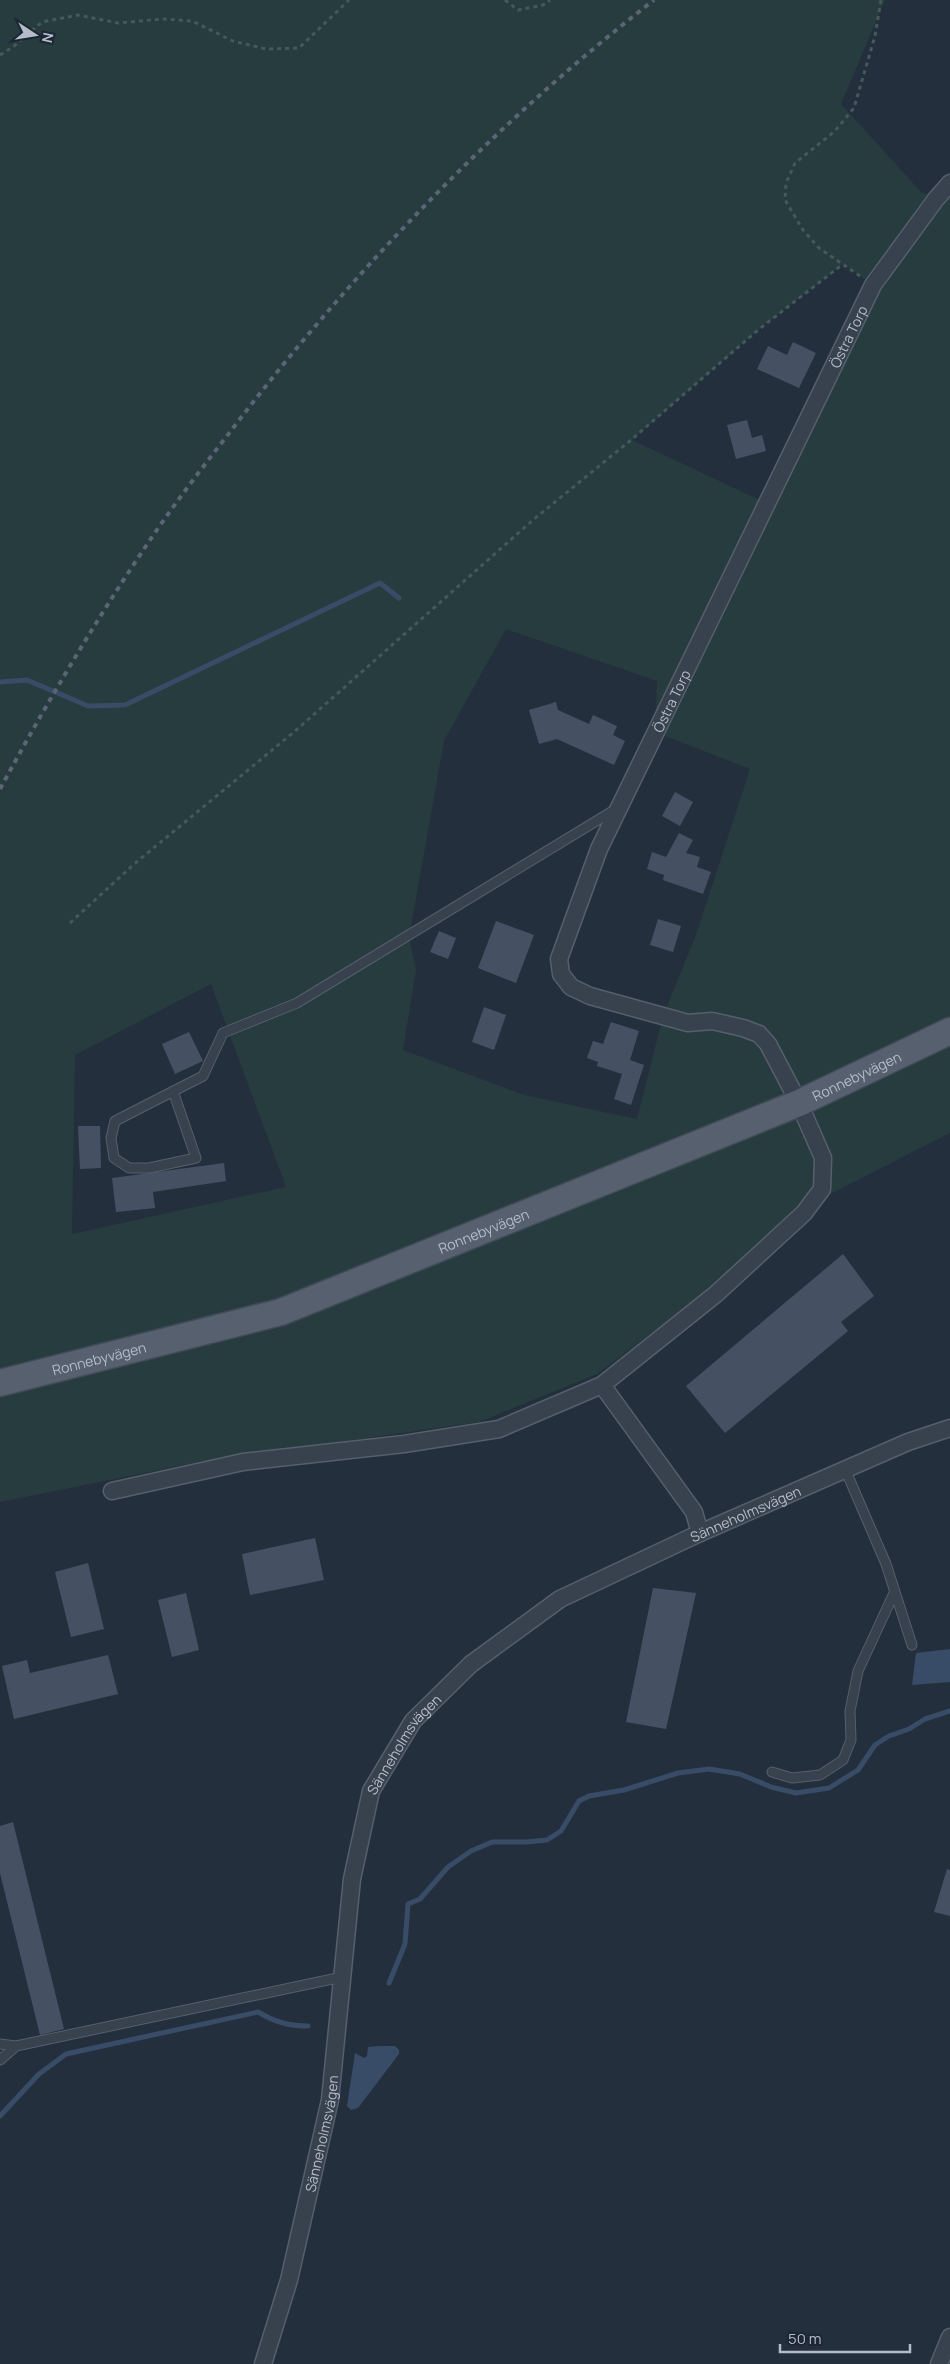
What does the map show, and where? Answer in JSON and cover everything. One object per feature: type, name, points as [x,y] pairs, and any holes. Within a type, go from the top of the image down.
[{"type":"main road","name":"Ronnebyvägen","points":[[0,1383],[281,1312],[799,1103],[950,1031]]},
{"type":"street","name":"Östra Torp","points":[[112,1491],[243,1462],[404,1444],[499,1428],[602,1385],[716,1294],[804,1213],[822,1189],[823,1158],[799,1103],[768,1044],[759,1034],[743,1028],[712,1021],[688,1023],[590,996],[571,987],[561,974],[559,959],[599,849],[873,285],[936,199],[950,183]]},
{"type":"street","points":[[602,1385],[694,1512],[700,1534]]},
{"type":"street","name":"Sänneholmsvägen","points":[[263,2364],[289,2280],[330,2100],[352,1879],[371,1792],[413,1722],[470,1664],[560,1599],[845,1469],[908,1442],[950,1428]]},
{"type":"street","points":[[939,2364],[950,2337]]},
{"type":"lane","points":[[173,1091],[196,1158],[150,1168],[129,1168],[114,1158],[111,1138],[116,1121],[173,1091],[203,1076],[222,1033],[297,1003],[621,806]]},
{"type":"lane","points":[[845,1469],[886,1564],[912,1645]]},
{"type":"lane","points":[[772,1772],[792,1778],[820,1775],[844,1760],[851,1740],[850,1710],[858,1671],[894,1593]]},
{"type":"lane","points":[[0,2044],[16,2046],[342,1977]]},
{"type":"lane","points":[[0,2060],[16,2046]]},
{"type":"path","points":[[0,55],[13,47],[42,22],[78,15],[118,23],[162,19],[192,21],[233,41],[266,49],[299,48],[349,0]]},
{"type":"path","points":[[504,0],[518,10],[543,5],[550,0]]},
{"type":"path","points":[[873,285],[819,248],[803,230],[785,200],[786,183],[796,163],[835,131],[854,108],[875,36],[881,0]]},
{"type":"path","points":[[70,923],[133,865],[294,732],[533,520],[631,440],[758,330],[843,264]]},
{"type":"green space","points":[[0,0],[885,0],[841,104],[922,193],[950,198],[950,1133],[828,1195],[698,1298],[597,1374],[479,1422],[204,1461],[0,1502]],"holes":[[[843,264],[873,285],[768,504],[632,440],[758,330]],[[506,629],[657,681],[655,732],[750,769],[696,935],[663,1016],[637,1119],[524,1095],[403,1050],[416,970],[409,937],[444,741]],[[211,984],[286,1187],[72,1234],[75,1055]]]},
{"type":"water","points":[[950,1649],[950,1682],[912,1685],[916,1653]]},
{"type":"water","points":[[395,2046],[399,2050],[399,2054],[358,2108],[351,2110],[347,2106],[355,2053],[364,2058],[367,2056],[368,2047]]},
{"type":"building","points":[[793,342],[816,353],[799,388],[757,369],[768,346],[787,355]]},
{"type":"building","points":[[747,420],[752,438],[762,435],[766,451],[736,459],[727,425]]},
{"type":"building","points":[[556,702],[558,710],[589,724],[593,715],[617,726],[613,735],[625,741],[614,765],[557,739],[539,744],[529,710]]},
{"type":"building","points":[[675,792],[693,802],[680,826],[662,816]]},
{"type":"building","points":[[679,833],[693,840],[686,853],[700,857],[697,867],[711,872],[703,894],[663,880],[664,875],[647,869],[652,852],[666,857]]},
{"type":"building","points":[[658,919],[681,926],[673,952],[650,945]]},
{"type":"building","points":[[496,921],[534,935],[516,983],[478,968]]},
{"type":"building","points":[[439,931],[456,938],[448,959],[430,952]]},
{"type":"building","points":[[484,1007],[506,1015],[494,1050],[472,1042]]},
{"type":"building","points":[[611,1022],[639,1031],[630,1060],[644,1065],[631,1105],[614,1099],[622,1074],[597,1066],[598,1062],[587,1058],[593,1041],[603,1044]]},
{"type":"building","points":[[189,1032],[203,1061],[175,1074],[162,1044]]},
{"type":"building","points":[[78,1126],[100,1126],[101,1168],[80,1169]]},
{"type":"building","points":[[224,1163],[226,1181],[153,1192],[155,1208],[116,1212],[112,1178]]},
{"type":"building","points":[[843,1254],[874,1296],[841,1322],[848,1331],[725,1433],[686,1386]]},
{"type":"building","points":[[315,1538],[324,1580],[250,1595],[242,1554]]},
{"type":"building","points":[[88,1563],[104,1629],[71,1637],[55,1572]]},
{"type":"building","points":[[653,1588],[696,1593],[666,1729],[626,1722]]},
{"type":"building","points":[[186,1593],[199,1650],[172,1657],[158,1600]]},
{"type":"building","points":[[108,1655],[118,1694],[14,1719],[2,1666],[27,1660],[30,1673]]},
{"type":"building","points":[[13,1822],[64,2029],[40,2035],[0,1873],[0,1826]]},
{"type":"building","points":[[947,1869],[950,1870],[950,1916],[934,1912]]},
{"type":"waterway","points":[[0,682],[27,680],[88,706],[125,705],[380,583],[399,598]]},
{"type":"waterway","points":[[389,1983],[405,1944],[408,1904],[420,1899],[448,1867],[471,1851],[492,1842],[547,1840],[561,1831],[579,1801],[589,1796],[624,1790],[678,1773],[709,1769],[740,1774],[771,1787],[796,1793],[829,1788],[858,1770],[875,1745],[889,1736],[909,1729],[925,1719],[950,1711]]},
{"type":"waterway","points":[[0,2116],[39,2074],[66,2054],[258,2012],[282,2023],[308,2026]]},
{"type":"railway","points":[[0,789],[66,672],[149,542],[194,479],[325,314],[428,202],[482,149],[537,97],[654,0]]}]
